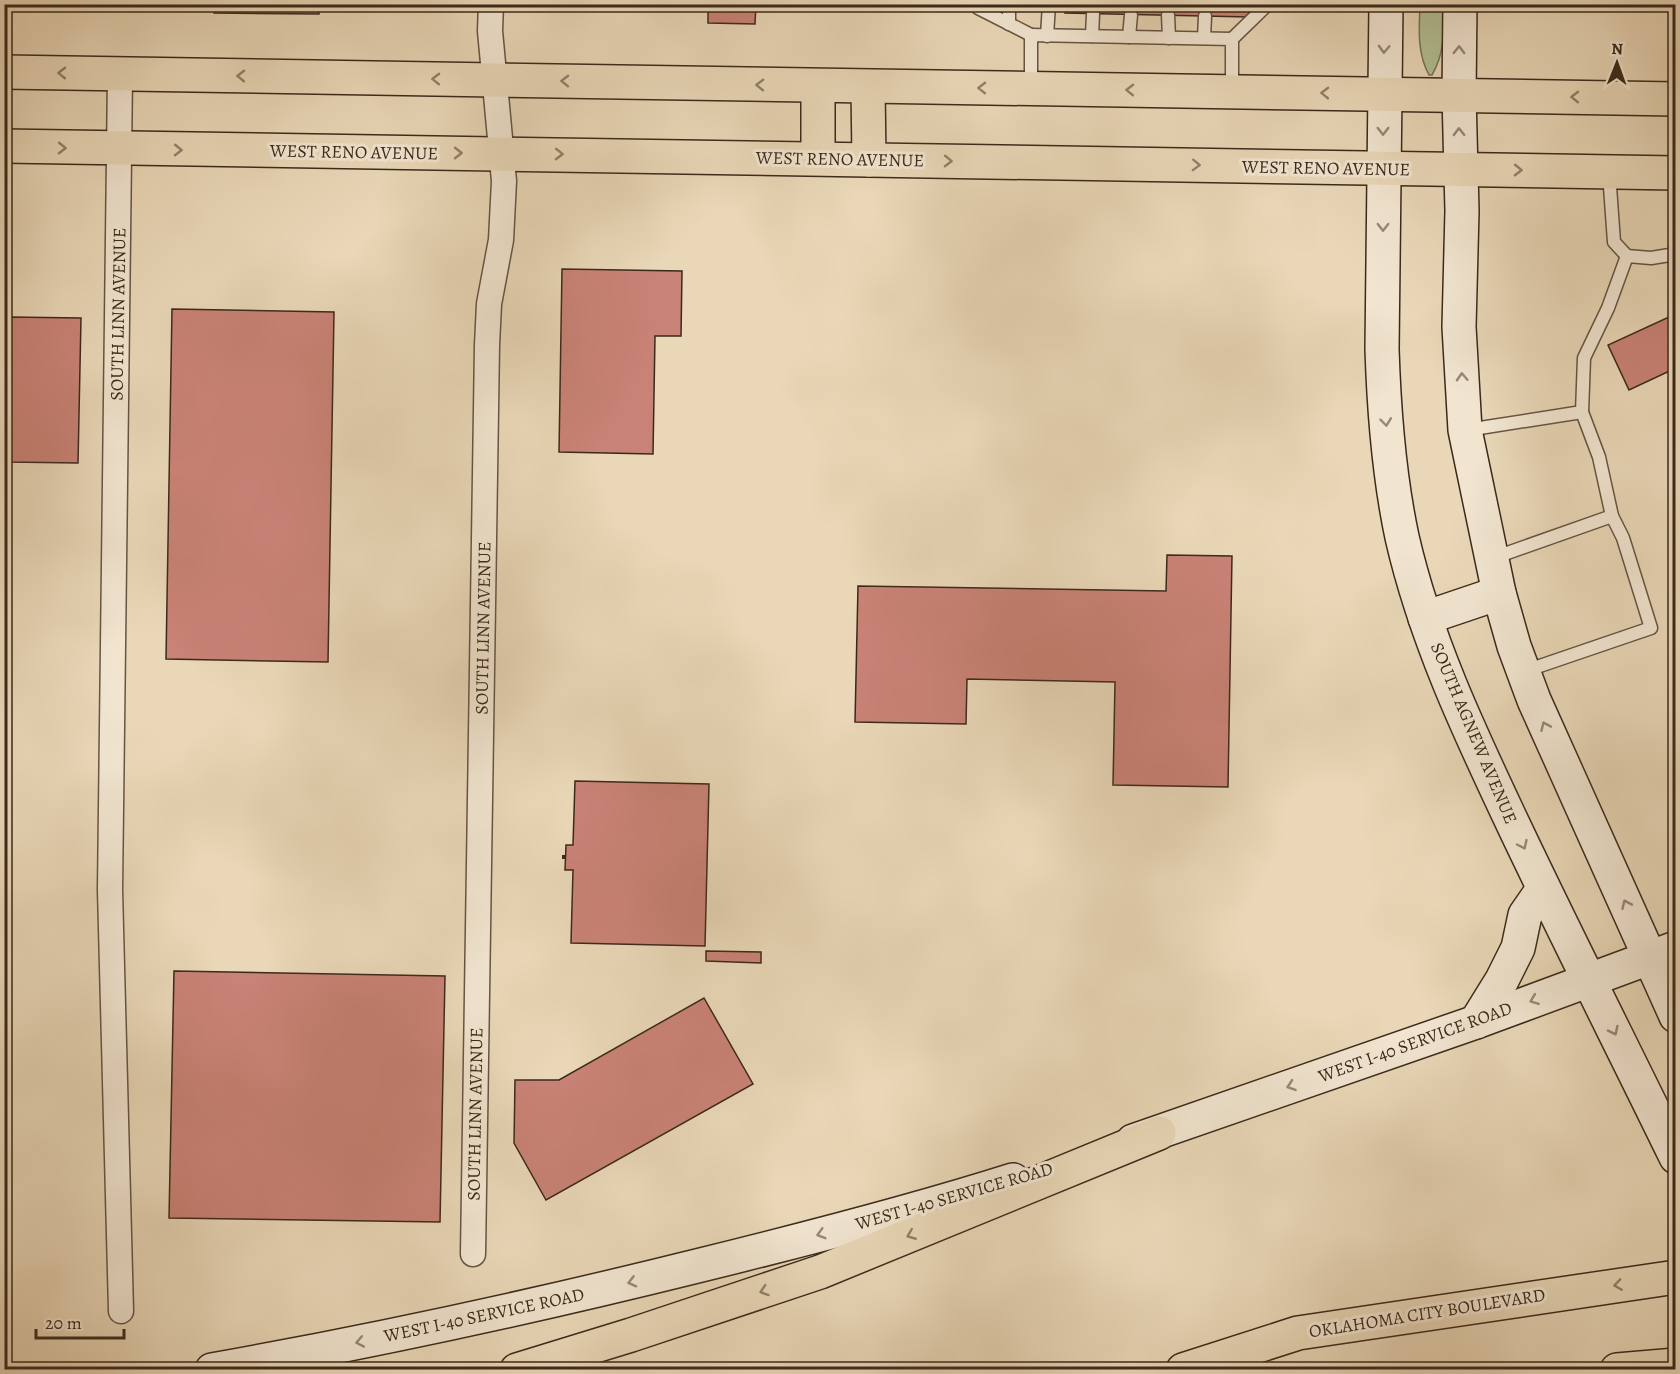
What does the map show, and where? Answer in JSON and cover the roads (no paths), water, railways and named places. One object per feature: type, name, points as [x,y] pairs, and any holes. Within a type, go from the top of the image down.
[{"type":"main road","name":"SOUTH AGNEW AVENUE","points":[[1386,4],[1381,305],[1384,406],[1402,538],[1425,618],[1455,700],[1544,889],[1676,1157]]},
{"type":"main road","points":[[1460,4],[1459,95],[1462,211],[1459,327],[1466,430],[1499,593],[1533,700],[1662,952],[1676,1016]]},
{"type":"main road","points":[[4,72],[1676,99]]},
{"type":"main road","points":[[818,86],[818,158]]},
{"type":"main road","points":[[868,87],[869,160]]},
{"type":"main road","name":"WEST RENO AVENUE","points":[[4,147],[1676,173]]},
{"type":"main road","points":[[1425,618],[1499,593]]},
{"type":"main road","points":[[1476,1022],[1502,980],[1518,948],[1525,915],[1544,889]]},
{"type":"main road","name":"WEST I-40 SERVICE ROAD","points":[[212,1370],[417,1331],[609,1288],[804,1239],[986,1188],[1159,1133],[1476,1022],[1662,952]]},
{"type":"main road","points":[[517,1370],[820,1272],[1159,1133]]},
{"type":"main road","name":"OKLAHOMA CITY BOULEVARD","points":[[1183,1370],[1299,1333],[1676,1277]]},
{"type":"main road","points":[[1617,1370],[1676,1365]]},
{"type":"street","name":"SOUTH LINN AVENUE","points":[[473,1254],[487,357],[489,304],[501,240],[504,180],[490,31],[491,4]]},
{"type":"street","name":"SOUTH LINN AVENUE","points":[[120,74],[110,890],[121,1311]]},
{"type":"lane","points":[[978,4],[978,8],[992,10],[1008,24],[1031,35],[1232,39],[1268,4]]},
{"type":"lane","points":[[1008,24],[1009,4]]},
{"type":"lane","points":[[1047,36],[1049,4]]},
{"type":"lane","points":[[1092,36],[1093,14]]},
{"type":"lane","points":[[1129,37],[1131,15]]},
{"type":"lane","points":[[1168,15],[1169,38]]},
{"type":"lane","points":[[1204,38],[1205,16]]},
{"type":"lane","points":[[1031,35],[1031,89]]},
{"type":"lane","points":[[1232,39],[1233,92]]},
{"type":"lane","points":[[1609,172],[1614,242],[1627,256],[1651,258],[1676,254]]},
{"type":"lane","points":[[1524,671],[1651,628],[1623,538],[1612,516],[1599,457],[1582,412],[1584,358],[1608,308],[1627,256]]},
{"type":"lane","points":[[1466,430],[1582,412]]},
{"type":"lane","points":[[1492,558],[1612,516]]}]
